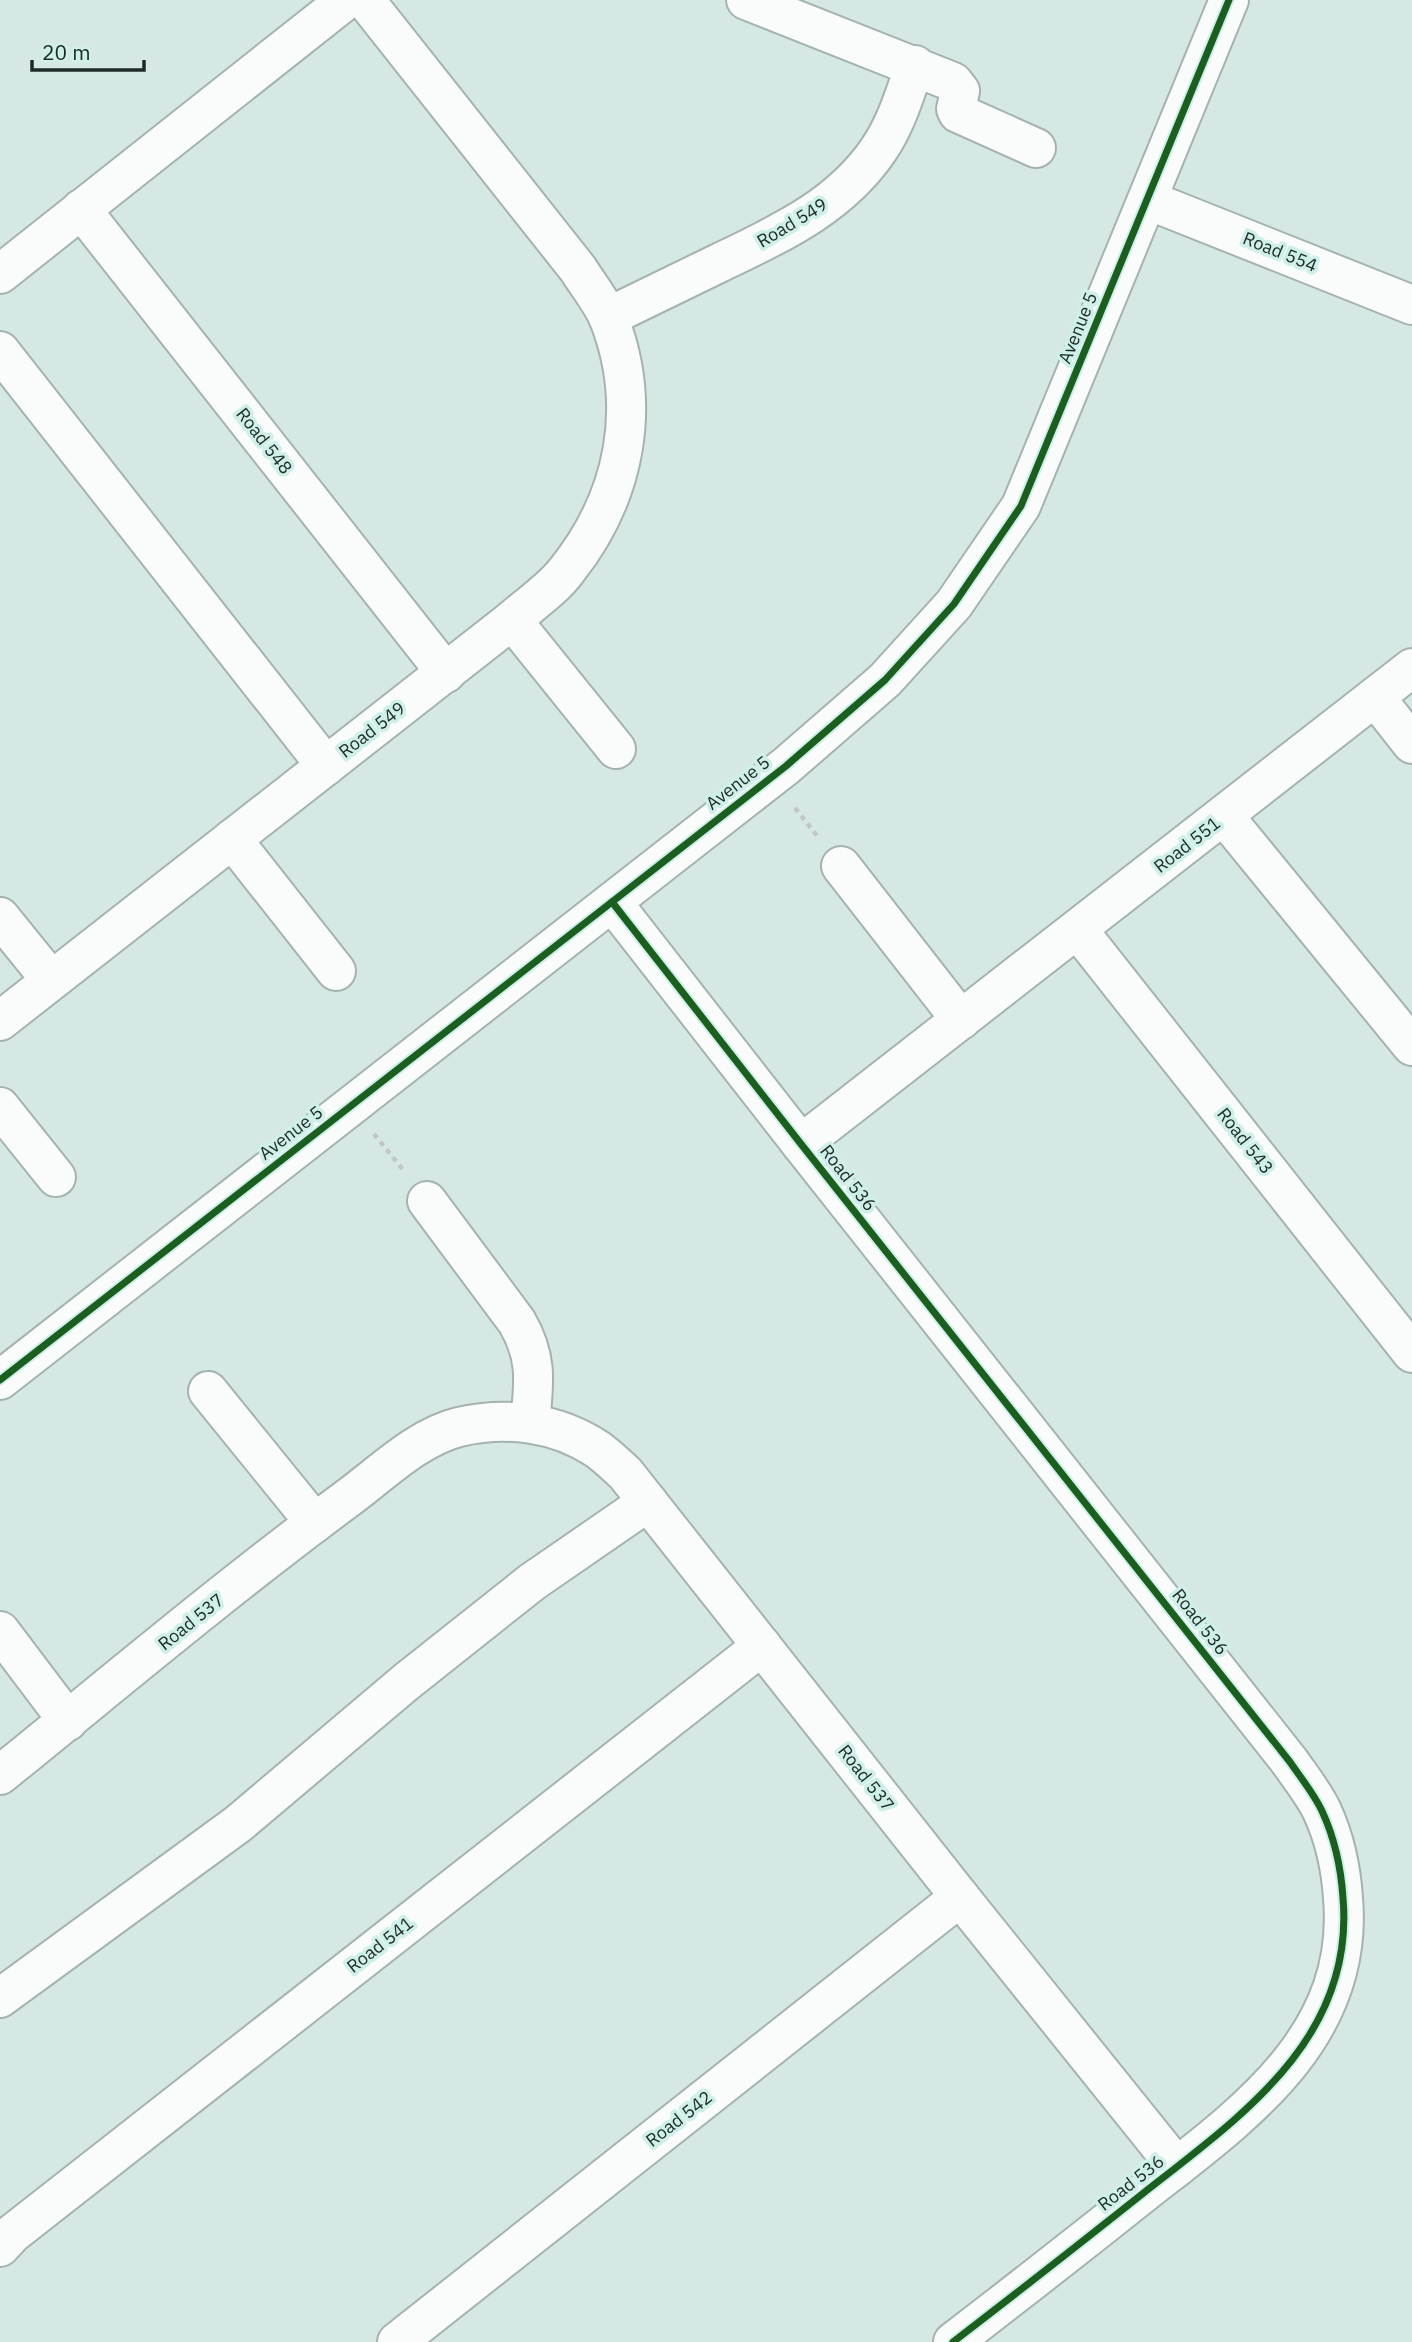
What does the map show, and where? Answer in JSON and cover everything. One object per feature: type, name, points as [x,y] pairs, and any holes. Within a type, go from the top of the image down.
[{"type":"street","points":[[0,274],[346,0]]},
{"type":"street","name":"Road 549","points":[[0,1021],[512,620],[566,571],[595,527],[618,477],[627,424],[624,369],[608,317],[578,269],[365,0]]},
{"type":"street","points":[[746,0],[915,65],[957,85],[960,91],[956,109],[962,115],[1036,148]]},
{"type":"street","name":"Avenue 5","points":[[0,1380],[771,778],[894,671],[954,604],[1021,506],[1229,0]]},
{"type":"street","name":"Road 549","points":[[608,317],[781,233],[818,211],[852,183],[879,149],[900,110],[915,65]]},
{"type":"street","name":"Road 554","points":[[1148,200],[1412,305]]},
{"type":"street","name":"Road 548","points":[[81,209],[446,673]]},
{"type":"street","points":[[0,351],[326,766]]},
{"type":"street","points":[[512,620],[616,749]]},
{"type":"street","name":"Road 551","points":[[801,1144],[1412,668]]},
{"type":"street","points":[[1375,697],[1412,744]]},
{"type":"street","points":[[1224,816],[1412,1046]]},
{"type":"street","points":[[232,839],[336,971]]},
{"type":"street","points":[[841,866],[961,1020]]},
{"type":"street","name":"Road 536","points":[[612,902],[1290,1762],[1322,1810],[1340,1864],[1345,1922],[1336,1978],[1314,2031],[1279,2077],[1234,2121],[953,2342]]},
{"type":"street","points":[[0,917],[51,980]]},
{"type":"street","name":"Road 543","points":[[1078,930],[1412,1353]]},
{"type":"street","points":[[0,1107],[56,1177]]},
{"type":"street","points":[[427,1201],[517,1322],[528,1341],[534,1363],[530,1423]]},
{"type":"street","points":[[208,1391],[315,1522]]},
{"type":"street","name":"Road 537","points":[[0,1775],[315,1522],[423,1443],[457,1428],[493,1422],[530,1423],[565,1432],[597,1449],[625,1473],[1177,2167]]},
{"type":"street","points":[[0,1998],[238,1824],[406,1682],[521,1591],[648,1502]]},
{"type":"street","points":[[0,1631],[68,1721]]},
{"type":"street","name":"Road 541","points":[[0,2247],[34,2217],[762,1646]]},
{"type":"street","name":"Road 542","points":[[397,2342],[960,1897]]},
{"type":"path","points":[[771,778],[841,866]]},
{"type":"path","points":[[352,1106],[427,1201]]},
{"type":"cycle path","points":[[0,1380],[786,766],[885,680],[954,604],[1021,506],[1229,0]]},
{"type":"cycle path","points":[[612,902],[1290,1762],[1322,1811],[1337,1854],[1343,1898],[1342,1947],[1331,1992],[1312,2032],[1285,2068],[1254,2102],[1219,2133],[953,2342]]}]
